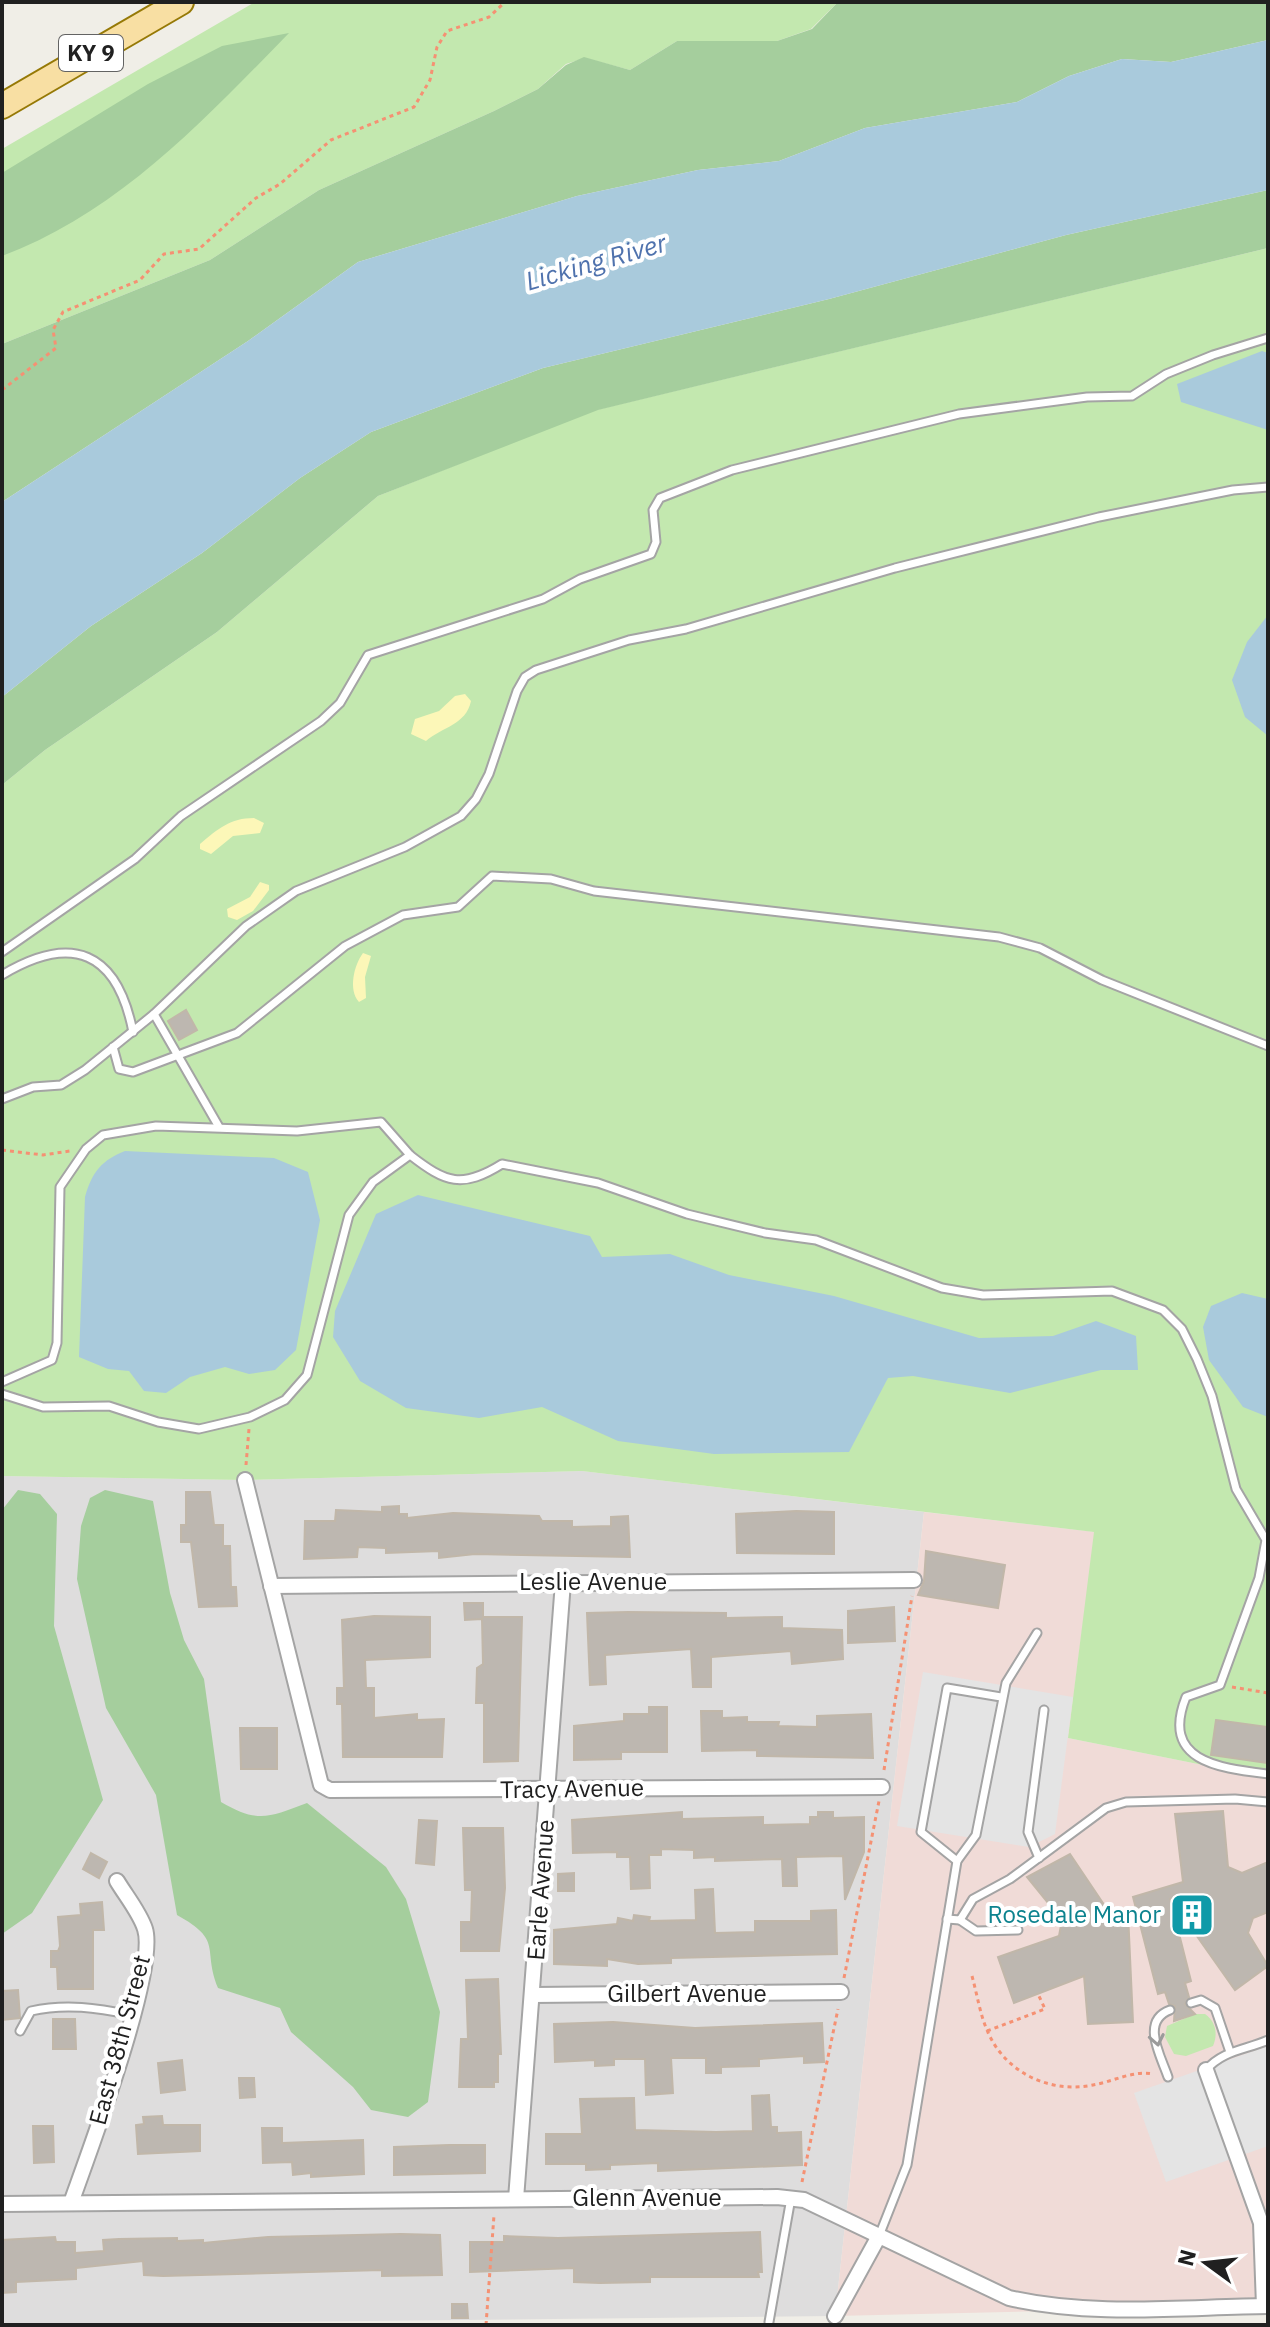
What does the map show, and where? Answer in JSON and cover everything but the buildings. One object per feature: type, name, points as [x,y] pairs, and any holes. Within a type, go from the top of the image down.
[{"type":"main road","name":"KY 9","points":[[2,106],[181,2]]},
{"type":"street","points":[[245,1480],[271,1586]]},
{"type":"street","name":"Leslie Avenue","points":[[271,1586],[563,1582],[913,1587]]},
{"type":"street","name":"Earle Avenue","points":[[516,2199],[563,1582]]},
{"type":"street","name":"Tracy Avenue","points":[[271,1586],[321,1785],[330,1790],[882,1787]]},
{"type":"street","name":"East 38th Street","points":[[71,2203],[132,2015],[147,1956],[146,1930],[117,1881]]},
{"type":"street","name":"Gilbert Avenue","points":[[533,1995],[841,1992]]},
{"type":"street","points":[[1206,2070],[1261,2223],[1266,2306]]},
{"type":"street","name":"Glenn Avenue","points":[[2,2204],[791,2198],[804,2200],[1009,2298],[1038,2305],[1071,2308],[1266,2306]]},
{"type":"street","points":[[835,2316],[879,2236]]},
{"type":"lane","points":[[2,952],[135,859],[181,816],[321,721],[340,703],[368,655],[543,599],[580,579],[651,554],[656,542],[653,510],[660,498],[732,470],[959,414],[1087,397],[1132,396],[1166,374],[1268,338]]},
{"type":"lane","points":[[2,1099],[33,1087],[61,1085],[133,1032],[246,926],[296,891],[405,847],[461,816],[476,799],[489,774],[517,691],[525,677],[536,670],[629,640],[686,629],[895,568],[1084,521],[1233,490],[1268,487]]},
{"type":"lane","points":[[113,1047],[119,1069],[133,1072],[237,1033],[345,946],[381,925],[403,915],[458,907],[492,876],[520,875],[551,879],[594,891],[999,937],[1040,948],[1102,980],[1268,1046]]},
{"type":"lane","points":[[2,975],[48,953],[71,952],[81,956],[110,972],[126,997],[133,1032]]},
{"type":"lane","points":[[154,1014],[219,1127]]},
{"type":"lane","points":[[2,1382],[52,1360],[57,1343],[60,1187],[86,1149],[103,1135],[156,1126],[297,1131],[381,1122],[410,1155],[437,1176],[460,1181],[484,1175],[502,1164],[598,1183],[687,1214],[765,1233],[816,1240],[942,1288],[983,1295],[1112,1291],[1134,1296],[1163,1310],[1182,1329],[1212,1396],[1236,1489],[1267,1541],[1259,1578],[1220,1685],[1186,1697],[1178,1717],[1183,1744],[1201,1760],[1226,1768],[1268,1774]]},
{"type":"lane","points":[[2,1394],[43,1407],[109,1406],[158,1422],[199,1429],[250,1417],[285,1400],[307,1375],[349,1215],[373,1182],[410,1155]]},
{"type":"lane","points":[[879,2236],[907,2165],[957,1861],[976,1835],[1001,1697],[1006,1683],[1037,1633]]},
{"type":"lane","points":[[957,1861],[921,1832],[947,1688],[1001,1697]]},
{"type":"lane","points":[[1039,1858],[1028,1832],[1044,1710]]},
{"type":"lane","points":[[960,1920],[973,1899],[1039,1858],[1106,1808],[1126,1802],[1235,1799],[1268,1802]]},
{"type":"lane","points":[[947,1919],[960,1920],[976,1931],[1018,1930]]},
{"type":"lane","points":[[1191,2003],[1201,2000],[1215,2008],[1230,2052]]},
{"type":"lane","points":[[20,2031],[31,2011],[53,2006],[92,2007],[132,2015]]},
{"type":"lane","points":[[1168,2077],[1154,2037],[1155,2024],[1162,2013],[1170,2010]]},
{"type":"lane","points":[[1206,2070],[1215,2060],[1230,2052],[1268,2040]]},
{"type":"lane","points":[[769,2322],[791,2198]]},
{"type":"path","points":[[2,390],[56,348],[53,330],[63,312],[140,280],[164,254],[199,249],[256,198],[280,184],[331,140],[414,107],[430,80],[437,47],[447,31],[489,17],[505,2]]},
{"type":"path","points":[[2,1150],[43,1155],[86,1149]]},
{"type":"path","points":[[245,1480],[250,1417]]},
{"type":"path","points":[[791,2198],[801,2186],[882,1787],[913,1587]]},
{"type":"path","points":[[1220,1685],[1268,1693]]},
{"type":"path","points":[[972,1976],[987,2031],[1003,2058],[1031,2079],[1060,2087],[1090,2086],[1144,2072],[1168,2077]]},
{"type":"path","points":[[987,2031],[1045,2009],[1038,1994]]},
{"type":"path","points":[[486,2325],[494,2215]]},
{"type":"shaded area","points":[[582,1471],[924,1512],[835,2316],[2,2325],[2,1476],[245,1480]]},
{"type":"shaded area","points":[[924,1512],[1095,1532],[1068,1738],[1268,1778],[1268,2306],[835,2316]]},
{"type":"shaded area","points":[[923,1672],[1073,1697],[1055,1834],[1029,1847],[897,1826]]},
{"type":"shaded area","points":[[1268,2046],[1268,2146],[1166,2182],[1134,2093]]},
{"type":"green space","points":[[255,2],[838,2],[811,29],[777,41],[677,41],[630,70],[585,58],[566,64],[538,89],[319,190],[210,260],[2,344],[2,149]]},
{"type":"green space","points":[[838,2],[1268,2],[1268,40],[1171,62],[1122,59],[1069,76],[1017,102],[865,128],[779,161],[698,170],[577,196],[358,262],[248,341],[2,502],[2,344],[210,260],[319,190],[538,89],[566,65],[584,57],[630,70],[677,41],[777,41],[812,29]]},
{"type":"green space","points":[[289,33],[191,130],[121,189],[44,238],[2,256],[2,173],[148,84],[222,46]]},
{"type":"green space","points":[[1268,190],[1268,248],[598,410],[378,496],[217,632],[45,750],[2,785],[2,697],[91,626],[202,553],[300,478],[371,432],[543,368],[829,299],[1066,235]]},
{"type":"green space","points":[[1268,248],[1268,1778],[1068,1738],[1094,1532],[582,1471],[245,1480],[2,1476],[2,785],[45,750],[217,632],[378,496],[592,411]]},
{"type":"green space","points":[[18,1490],[40,1494],[57,1514],[54,1626],[103,1800],[32,1913],[2,1934],[2,1510]]},
{"type":"green space","points":[[105,1490],[153,1501],[170,1593],[184,1640],[204,1679],[221,1802],[254,1816],[272,1815],[307,1803],[386,1867],[406,1899],[440,2012],[428,2102],[408,2117],[371,2110],[353,2087],[291,2032],[280,2008],[218,1988],[206,1939],[192,1924],[177,1915],[156,1795],[106,1708],[77,1579],[81,1526],[90,1498]]},
{"type":"green space","points":[[1195,2014],[1205,2014],[1214,2024],[1216,2033],[1213,2046],[1186,2056],[1174,2054],[1165,2037],[1167,2026]]},
{"type":"sand","points":[[465,694],[471,701],[459,721],[426,741],[411,734],[415,719],[439,711],[455,696]]},
{"type":"sand","points":[[254,818],[264,823],[260,833],[233,836],[211,854],[200,849],[200,844],[225,825]]},
{"type":"sand","points":[[260,882],[269,885],[269,890],[253,911],[237,920],[228,917],[227,909],[250,897]]},
{"type":"sand","points":[[363,953],[371,956],[365,977],[366,998],[359,1002],[354,991],[354,978]]},
{"type":"water","name":"Licking River","points":[[1268,40],[1268,190],[1066,235],[829,299],[543,368],[371,432],[300,478],[202,553],[91,626],[2,697],[2,502],[248,341],[358,262],[577,196],[698,170],[779,161],[865,128],[1017,102],[1069,76],[1122,59],[1171,62]]},
{"type":"water","points":[[1262,351],[1268,353],[1268,430],[1181,402],[1177,384]]},
{"type":"water","points":[[1268,615],[1268,736],[1245,717],[1232,680],[1247,642]]},
{"type":"water","points":[[125,1151],[274,1158],[308,1172],[320,1220],[296,1350],[275,1370],[249,1374],[225,1367],[190,1377],[166,1393],[144,1391],[129,1371],[108,1369],[79,1357],[85,1197],[99,1168]]},
{"type":"water","points":[[418,1195],[590,1236],[602,1257],[670,1254],[729,1275],[834,1296],[979,1338],[1053,1336],[1096,1321],[1136,1336],[1138,1370],[1101,1370],[1010,1393],[913,1376],[888,1378],[849,1452],[714,1454],[618,1441],[542,1407],[479,1418],[406,1408],[360,1381],[333,1337],[335,1311],[376,1214]]},
{"type":"water","points":[[1242,1293],[1268,1299],[1268,1417],[1243,1407],[1209,1360],[1203,1327],[1211,1306]]},
{"type":"place","name":"Rosedale Manor","points":[[1192,1915]]}]
